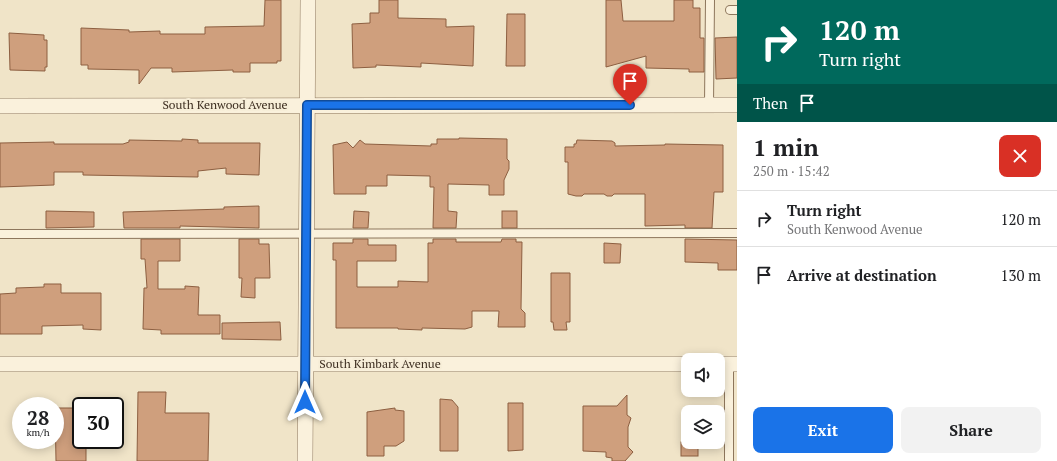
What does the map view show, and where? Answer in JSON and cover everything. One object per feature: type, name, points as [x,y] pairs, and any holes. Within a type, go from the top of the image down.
[{"type":"street","points":[[305,461],[308,0]]},
{"type":"street","name":"South Kenwood Avenue","points":[[0,106],[737,105]]},
{"type":"street","name":"South Kimbark Avenue","points":[[0,364],[681,364]]},
{"type":"lane","points":[[709,105],[710,0]]},
{"type":"lane","points":[[0,234],[306,235],[737,233]]},
{"type":"lane","points":[[728,364],[729,461]]},
{"type":"building","points":[[265,0],[281,0],[281,61],[277,61],[277,63],[250,63],[250,72],[233,72],[233,70],[172,72],[172,68],[151,68],[139,84],[139,70],[88,69],[88,65],[81,65],[81,28],[129,30],[129,32],[160,31],[160,34],[205,34],[205,27],[264,26]]},
{"type":"building","points":[[379,0],[398,0],[398,18],[446,19],[446,27],[474,26],[473,66],[421,63],[421,67],[376,65],[376,67],[353,68],[352,24],[370,23],[370,13],[379,13]]},
{"type":"building","points":[[606,0],[621,0],[623,21],[674,21],[674,0],[693,0],[693,8],[700,8],[700,38],[704,38],[704,72],[689,72],[689,69],[646,68],[646,56],[606,67]]},
{"type":"building","points":[[507,14],[525,14],[525,66],[506,66]]},
{"type":"building","points":[[9,33],[44,35],[44,40],[47,40],[47,67],[45,67],[45,71],[10,70]]},
{"type":"building","points":[[737,37],[737,78],[716,79],[715,38]]},
{"type":"building","points":[[182,139],[198,140],[198,143],[260,143],[259,175],[226,174],[226,168],[198,171],[198,177],[83,175],[83,172],[54,172],[54,185],[0,187],[0,143],[54,142],[54,144],[123,144],[129,142],[129,140],[182,141]]},
{"type":"building","points":[[437,139],[507,139],[507,159],[509,161],[509,169],[504,180],[504,195],[489,195],[489,185],[448,184],[448,211],[457,212],[456,228],[433,228],[434,187],[430,187],[430,176],[387,175],[387,186],[366,186],[366,194],[334,194],[333,145],[347,142],[353,148],[360,140],[365,144],[431,146],[431,144],[437,144]]},
{"type":"building","points":[[577,140],[612,141],[615,143],[615,146],[665,144],[723,145],[723,192],[714,192],[712,228],[685,228],[685,225],[645,226],[645,194],[614,194],[612,196],[607,196],[604,194],[584,194],[582,196],[576,196],[568,194],[568,162],[565,162],[565,147],[574,147]]},
{"type":"building","points":[[259,206],[259,228],[180,226],[180,228],[124,228],[123,212],[224,209],[224,207]]},
{"type":"building","points":[[46,211],[94,212],[94,227],[46,228]]},
{"type":"building","points":[[354,211],[369,212],[368,228],[353,228]]},
{"type":"building","points":[[502,211],[517,211],[517,228],[502,228]]},
{"type":"building","points":[[141,239],[180,239],[180,261],[158,261],[158,289],[185,289],[185,286],[199,287],[198,315],[220,315],[220,334],[161,334],[161,330],[143,329],[144,288],[147,288],[145,259],[141,259]]},
{"type":"building","points":[[239,239],[259,239],[259,244],[269,244],[270,278],[255,278],[255,298],[241,297],[242,278],[239,278]]},
{"type":"building","points":[[353,239],[368,239],[368,245],[396,245],[396,261],[357,261],[357,287],[398,287],[398,281],[428,282],[428,243],[433,243],[433,239],[456,239],[456,242],[501,242],[502,239],[516,239],[516,242],[522,242],[521,309],[525,313],[525,327],[498,327],[499,311],[472,311],[472,327],[465,329],[422,328],[422,330],[398,328],[336,328],[336,260],[333,260],[333,243],[353,243]]},
{"type":"building","points":[[685,239],[737,240],[737,270],[718,270],[718,263],[685,262]]},
{"type":"building","points":[[604,243],[621,244],[620,263],[604,263]]},
{"type":"building","points":[[551,273],[570,273],[570,322],[566,322],[567,330],[554,330],[553,322],[551,322]]},
{"type":"building","points":[[44,284],[61,284],[61,293],[101,293],[101,330],[83,329],[83,325],[42,326],[42,334],[0,334],[0,294],[16,293],[16,288],[44,287]]},
{"type":"building","points":[[280,322],[281,340],[222,339],[222,323]]},
{"type":"building","points":[[138,392],[166,392],[165,413],[209,413],[208,461],[137,461]]},
{"type":"building","points":[[627,395],[627,415],[631,418],[628,427],[628,447],[633,452],[625,461],[612,461],[612,458],[606,457],[606,452],[583,451],[583,406],[617,406]]},
{"type":"building","points":[[440,399],[452,400],[458,407],[458,451],[440,451]]},
{"type":"building","points":[[508,403],[523,403],[523,450],[508,451]]},
{"type":"building","points":[[64,408],[72,408],[72,449],[86,449],[86,461],[56,461],[56,449],[64,449]]},
{"type":"building","points":[[395,408],[395,410],[404,411],[404,441],[396,446],[384,446],[384,456],[367,456],[367,412]]},
{"type":"building","points":[[681,449],[698,449],[698,456],[681,456]]},
{"type":"route","points":[[305,402],[307,105],[630,105]]}]
